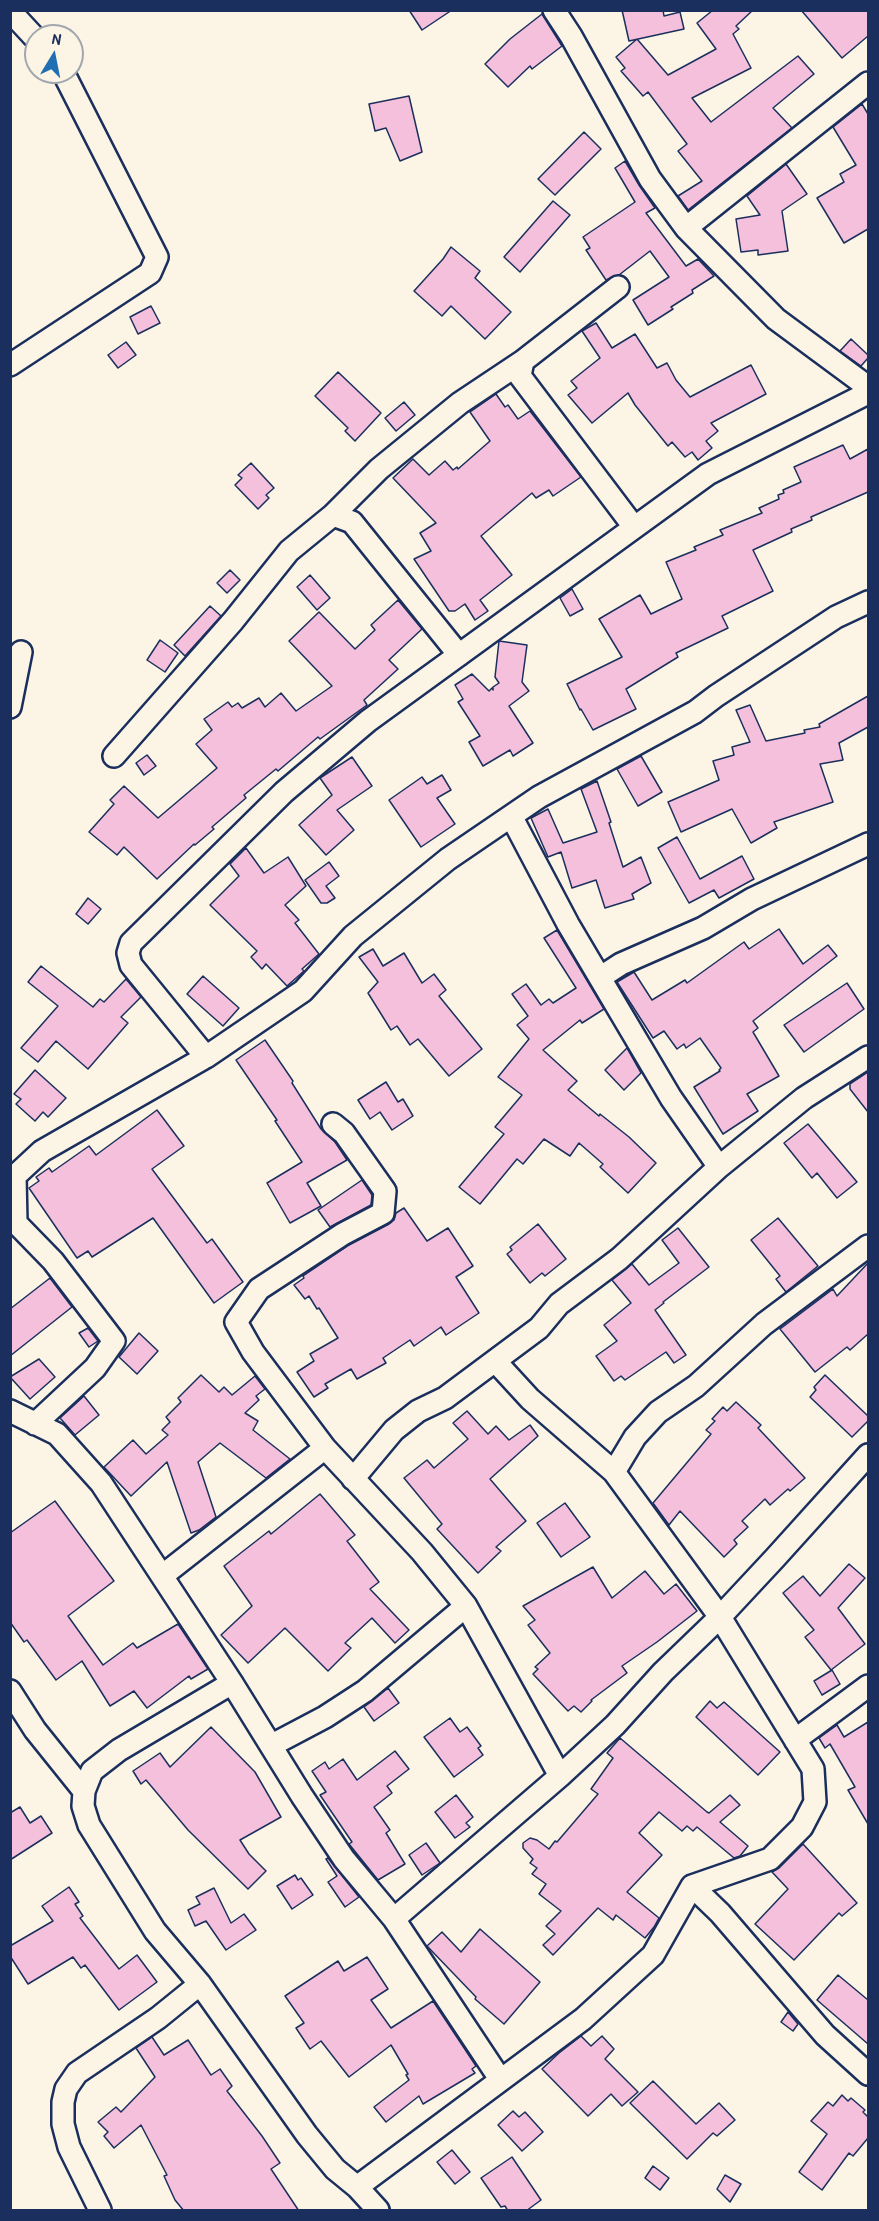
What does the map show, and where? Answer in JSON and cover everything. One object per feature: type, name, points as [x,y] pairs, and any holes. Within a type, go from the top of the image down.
[{"type":"street","points":[[554,10],[571,36],[655,187],[686,228],[776,319],[868,387]]},
{"type":"street","points":[[10,11],[24,26]]},
{"type":"street","points":[[686,228],[868,83]]},
{"type":"street","points":[[10,365],[150,273],[157,257],[69,84]]},
{"type":"street","points":[[114,756],[233,621],[289,551],[333,515],[379,469],[460,403],[523,361],[618,287]]},
{"type":"street","points":[[523,361],[520,376],[634,527]]},
{"type":"street","points":[[206,1057],[131,965],[128,953],[131,943],[284,792],[368,721],[681,492],[724,465],[868,393]]},
{"type":"street","points":[[333,515],[352,522],[459,655]]},
{"type":"street","points":[[35,1424],[95,1368],[114,1341],[53,1261],[16,1223],[15,1176],[42,1151],[206,1057],[303,991],[353,936],[448,859],[539,797],[695,712],[836,616],[868,602]]},
{"type":"street","points":[[10,707],[21,652]]},
{"type":"street","points":[[511,816],[568,924],[671,1098],[719,1167]]},
{"type":"street","points":[[601,977],[621,964],[703,928],[752,898],[868,844]]},
{"type":"street","points":[[353,1479],[394,1430],[418,1411],[445,1398],[539,1329],[559,1304],[619,1259],[719,1167],[804,1098],[868,1057]]},
{"type":"street","points":[[333,1124],[344,1133],[385,1191],[383,1213],[343,1233],[259,1289],[236,1322],[253,1352],[325,1448],[422,1552],[466,1605],[560,1776]]},
{"type":"street","points":[[614,1473],[635,1437],[658,1412],[696,1386],[764,1324],[868,1245]]},
{"type":"street","points":[[357,2187],[583,2019],[653,1955],[692,1886],[770,1859],[802,1827],[815,1802],[813,1770],[720,1617],[614,1473],[530,1399],[496,1362]]},
{"type":"street","points":[[10,1412],[57,1434],[101,1483],[344,1859],[394,1918],[500,2079]]},
{"type":"street","points":[[162,1576],[325,1448]]},
{"type":"street","points":[[394,1918],[560,1776],[615,1725],[663,1672],[720,1617],[868,1455]]},
{"type":"street","points":[[272,1745],[325,1716],[365,1690],[466,1605]]},
{"type":"street","points":[[232,1683],[119,1750],[92,1771],[84,1791],[83,1806],[89,1825],[154,1931],[200,1984],[307,2135],[335,2169],[357,2187],[378,2211]]},
{"type":"street","points":[[795,1740],[868,1686]]},
{"type":"street","points":[[10,1691],[35,1730],[84,1791]]},
{"type":"street","points":[[692,1886],[728,1921],[825,2035],[868,2074]]},
{"type":"street","points":[[100,2211],[69,2147],[63,2124],[63,2102],[66,2088],[77,2073],[158,2018],[200,1984]]},
{"type":"building","points":[[409,10],[452,10],[422,30]]},
{"type":"building","points":[[622,10],[663,10],[664,16],[680,12],[684,29],[629,41]]},
{"type":"building","points":[[713,10],[753,10],[736,26],[739,29],[733,34],[751,68],[692,98],[711,122],[798,56],[814,74],[773,108],[792,128],[688,210],[678,196],[702,181],[678,151],[687,144],[648,92],[643,96],[621,71],[625,68],[616,57],[637,39],[668,75],[716,49],[697,23]]},
{"type":"building","points":[[801,10],[868,10],[868,36],[842,58]]},
{"type":"building","points":[[542,14],[562,46],[532,69],[530,66],[508,87],[485,64],[510,39]]},
{"type":"building","points":[[409,96],[422,152],[400,161],[386,128],[375,131],[369,104]]},
{"type":"building","points":[[862,104],[868,114],[868,229],[844,243],[817,198],[844,182],[840,174],[856,165],[833,127]]},
{"type":"building","points":[[584,132],[601,149],[555,195],[538,179]]},
{"type":"building","points":[[625,161],[655,208],[646,213],[686,266],[698,259],[714,276],[692,290],[693,293],[671,307],[673,309],[648,325],[633,300],[669,277],[650,251],[619,275],[606,280],[586,250],[590,248],[583,237],[635,202],[615,168]]},
{"type":"building","points":[[786,164],[807,194],[782,211],[788,251],[758,255],[758,250],[741,252],[736,219],[760,215],[747,196]]},
{"type":"building","points":[[553,201],[570,215],[520,272],[504,257]]},
{"type":"building","points":[[451,247],[480,271],[475,278],[511,312],[485,339],[451,306],[442,316],[414,291]]},
{"type":"building","points":[[151,306],[160,323],[138,334],[130,317]]},
{"type":"building","points":[[596,323],[612,348],[635,334],[657,368],[667,363],[676,380],[690,397],[751,365],[766,394],[711,423],[718,431],[706,441],[712,448],[698,460],[692,452],[685,457],[672,442],[668,446],[628,393],[592,423],[568,395],[577,388],[571,381],[600,358],[582,331]]},
{"type":"building","points":[[851,339],[868,355],[861,366],[840,351]]},
{"type":"building","points":[[126,342],[136,355],[118,368],[108,355]]},
{"type":"building","points":[[338,372],[381,413],[355,441],[345,431],[348,428],[315,396]]},
{"type":"building","points":[[496,394],[505,407],[508,405],[518,419],[530,411],[581,477],[553,496],[549,490],[536,498],[532,493],[481,536],[512,575],[480,600],[488,611],[475,620],[465,604],[455,611],[449,611],[414,559],[431,551],[420,533],[436,523],[393,478],[413,459],[429,475],[445,461],[453,470],[457,467],[458,469],[490,441],[470,412]]},
{"type":"building","points":[[404,402],[415,415],[396,431],[385,418]]},
{"type":"building","points":[[843,445],[850,459],[868,449],[868,492],[811,517],[812,520],[791,529],[792,532],[753,550],[773,591],[722,616],[728,628],[676,653],[678,657],[626,689],[636,709],[593,730],[567,684],[622,657],[599,619],[640,595],[651,614],[682,599],[666,562],[696,550],[694,547],[723,535],[720,530],[762,513],[759,508],[779,499],[778,495],[784,493],[783,490],[801,482],[794,467]]},
{"type":"building","points":[[251,463],[274,488],[266,495],[269,498],[258,509],[235,485],[242,478],[238,475]]},
{"type":"building","points":[[230,570],[240,580],[227,593],[217,583]]},
{"type":"building","points":[[310,575],[330,598],[317,610],[297,587]]},
{"type":"building","points":[[572,589],[583,609],[570,616],[560,598]]},
{"type":"building","points":[[398,600],[422,629],[389,660],[398,669],[364,700],[367,705],[320,739],[318,737],[278,771],[276,769],[244,795],[246,798],[212,827],[214,829],[194,844],[157,879],[124,847],[117,855],[89,832],[114,804],[110,800],[124,786],[158,818],[217,768],[196,744],[212,730],[204,719],[228,702],[232,707],[238,703],[242,708],[259,698],[265,707],[281,693],[296,711],[332,686],[289,641],[319,612],[355,649],[375,630],[371,625]]},
{"type":"building","points":[[210,606],[221,616],[185,656],[174,645]]},
{"type":"building","points":[[160,640],[178,653],[165,672],[147,660]]},
{"type":"building","points":[[499,641],[527,645],[522,682],[529,691],[509,706],[533,743],[513,756],[510,750],[483,766],[469,742],[480,736],[458,702],[463,699],[455,685],[472,674],[489,691],[492,688],[493,690],[493,687],[499,683],[495,677]]},
{"type":"building","points":[[868,696],[868,727],[839,743],[843,760],[820,764],[833,802],[774,822],[777,828],[751,843],[732,809],[681,832],[668,802],[719,780],[713,761],[734,755],[732,747],[750,742],[736,710],[750,705],[766,741],[805,733],[804,730],[820,727],[819,724]]},
{"type":"building","points":[[147,755],[156,766],[144,775],[136,763]]},
{"type":"building","points":[[641,756],[662,792],[638,806],[617,769]]},
{"type":"building","points":[[352,757],[372,786],[337,810],[354,830],[326,855],[299,825],[332,795],[320,778]]},
{"type":"building","points":[[442,775],[451,790],[437,798],[455,824],[421,847],[389,800],[422,777],[427,784]]},
{"type":"building","points":[[597,781],[623,867],[641,857],[651,883],[632,894],[634,899],[605,908],[596,880],[572,888],[561,852],[548,857],[531,818],[548,809],[563,843],[597,832],[581,789]]},
{"type":"building","points":[[677,837],[700,879],[742,856],[754,879],[719,898],[714,890],[689,903],[658,848]]},
{"type":"building","points":[[246,848],[264,873],[288,857],[306,886],[285,905],[299,920],[295,923],[319,954],[287,986],[266,964],[262,969],[251,957],[257,951],[210,905],[239,876],[230,864]]},
{"type":"building","points":[[329,862],[339,876],[326,886],[335,898],[327,903],[321,903],[305,880]]},
{"type":"building","points":[[88,898],[101,909],[88,924],[76,914]]},
{"type":"building","points":[[779,929],[803,964],[828,945],[837,956],[753,1021],[758,1028],[753,1032],[779,1076],[747,1094],[758,1111],[723,1134],[694,1087],[720,1071],[721,1068],[700,1038],[686,1048],[684,1044],[677,1049],[664,1031],[653,1038],[617,982],[634,972],[652,1000],[685,980],[687,983],[744,942],[749,949]]},
{"type":"building","points":[[557,930],[604,1009],[582,1023],[580,1020],[543,1050],[577,1081],[568,1090],[629,1137],[656,1163],[628,1193],[600,1167],[603,1164],[579,1143],[570,1156],[544,1139],[523,1164],[517,1159],[480,1204],[459,1187],[504,1134],[495,1127],[522,1095],[498,1077],[529,1039],[517,1025],[528,1016],[512,994],[526,984],[541,1005],[549,999],[553,1003],[576,988],[544,938]]},
{"type":"building","points":[[373,949],[383,966],[404,953],[422,983],[434,974],[446,990],[439,996],[482,1049],[449,1076],[418,1039],[410,1045],[397,1026],[391,1030],[368,993],[378,982],[359,957]]},
{"type":"building","points":[[41,966],[93,1007],[100,999],[104,1002],[126,979],[141,997],[121,1017],[128,1023],[88,1069],[56,1041],[38,1062],[21,1048],[58,1006],[28,982]]},
{"type":"building","points":[[203,976],[239,1008],[223,1026],[187,994]]},
{"type":"building","points":[[847,983],[864,1009],[804,1052],[784,1025]]},
{"type":"building","points":[[265,1040],[293,1081],[292,1083],[321,1129],[335,1142],[347,1160],[307,1183],[321,1206],[290,1223],[267,1183],[302,1162],[275,1121],[277,1120],[236,1060]]},
{"type":"building","points":[[627,1048],[641,1073],[624,1090],[605,1070]]},
{"type":"building","points":[[35,1070],[66,1098],[48,1117],[43,1112],[35,1121],[16,1104],[21,1099],[14,1094]]},
{"type":"building","points":[[868,1072],[868,1112],[850,1089],[850,1084]]},
{"type":"building","points":[[386,1082],[398,1102],[403,1099],[413,1116],[392,1130],[380,1112],[370,1119],[358,1100]]},
{"type":"building","points":[[157,1110],[184,1146],[152,1169],[207,1243],[212,1239],[243,1282],[214,1303],[153,1218],[92,1257],[88,1251],[77,1258],[29,1188],[39,1181],[36,1177],[49,1168],[52,1172],[89,1146],[96,1155]]},
{"type":"building","points":[[808,1124],[857,1182],[837,1198],[817,1173],[812,1178],[784,1143]]},
{"type":"building","points":[[362,1180],[372,1195],[371,1205],[330,1227],[318,1210]]},
{"type":"building","points":[[404,1208],[427,1241],[448,1228],[473,1266],[456,1277],[479,1313],[446,1335],[441,1327],[414,1346],[410,1340],[383,1358],[386,1363],[357,1379],[351,1369],[325,1384],[328,1388],[314,1397],[297,1372],[314,1361],[310,1354],[338,1338],[319,1308],[317,1309],[309,1296],[305,1299],[294,1285],[304,1278],[303,1276],[349,1245],[389,1224],[394,1220],[396,1213]]},
{"type":"building","points":[[778,1218],[818,1266],[786,1292],[776,1279],[780,1276],[751,1240]]},
{"type":"building","points":[[538,1224],[566,1259],[545,1276],[542,1273],[530,1283],[507,1254],[512,1250],[510,1247]]},
{"type":"building","points":[[678,1228],[709,1267],[655,1310],[686,1355],[674,1363],[666,1352],[625,1380],[621,1376],[614,1381],[596,1356],[617,1341],[604,1325],[631,1303],[612,1280],[632,1264],[649,1285],[679,1263],[662,1240]]},
{"type":"building","points":[[868,1263],[868,1334],[850,1350],[847,1347],[815,1372],[780,1329],[833,1289],[837,1296]]},
{"type":"building","points":[[50,1278],[72,1307],[10,1356],[10,1309]]},
{"type":"building","points":[[88,1328],[98,1341],[89,1347],[79,1333]]},
{"type":"building","points":[[139,1333],[158,1351],[137,1374],[119,1357]]},
{"type":"building","points":[[39,1359],[55,1377],[30,1399],[10,1377]]},
{"type":"building","points":[[201,1375],[219,1392],[224,1387],[232,1395],[255,1376],[265,1389],[256,1396],[259,1400],[245,1413],[258,1421],[253,1430],[290,1459],[266,1478],[220,1443],[198,1462],[216,1517],[191,1533],[167,1462],[131,1496],[104,1467],[133,1440],[146,1454],[168,1435],[162,1430],[170,1422],[166,1417],[181,1402],[178,1398]]},
{"type":"building","points":[[825,1375],[868,1416],[868,1421],[852,1437],[810,1397],[816,1390],[814,1387]]},
{"type":"building","points":[[84,1396],[99,1415],[75,1435],[60,1418]]},
{"type":"building","points":[[736,1402],[761,1425],[758,1428],[805,1478],[770,1505],[765,1499],[742,1521],[748,1527],[734,1540],[737,1544],[724,1557],[680,1511],[669,1525],[653,1503],[711,1434],[706,1430],[715,1421],[712,1419],[723,1407],[727,1411]]},
{"type":"building","points":[[467,1411],[488,1434],[496,1426],[509,1440],[530,1425],[538,1436],[490,1479],[526,1521],[496,1547],[501,1551],[478,1573],[437,1529],[442,1524],[404,1478],[427,1460],[434,1468],[468,1439],[453,1423]]},
{"type":"building","points":[[320,1494],[355,1535],[347,1541],[379,1582],[370,1589],[409,1630],[395,1643],[372,1618],[345,1643],[351,1648],[328,1671],[285,1628],[248,1663],[221,1635],[252,1606],[224,1566],[269,1531],[271,1534]]},
{"type":"building","points":[[55,1501],[114,1581],[68,1616],[103,1665],[133,1643],[137,1648],[178,1624],[208,1669],[191,1679],[189,1676],[147,1708],[134,1691],[110,1706],[82,1661],[56,1680],[27,1640],[24,1642],[10,1622],[10,1533]]},
{"type":"building","points":[[565,1503],[590,1537],[561,1557],[537,1523]]},
{"type":"building","points":[[849,1564],[865,1578],[838,1608],[865,1644],[831,1670],[805,1637],[814,1630],[783,1593],[803,1576],[820,1596]]},
{"type":"building","points":[[593,1567],[612,1598],[645,1571],[664,1594],[676,1584],[697,1611],[622,1666],[627,1673],[591,1700],[581,1712],[574,1706],[568,1711],[533,1674],[538,1669],[535,1667],[550,1653],[528,1625],[535,1620],[523,1606]]},
{"type":"building","points":[[832,1670],[840,1684],[822,1695],[814,1681]]},
{"type":"building","points":[[388,1688],[399,1703],[374,1721],[364,1707]]},
{"type":"building","points":[[710,1701],[717,1708],[724,1702],[780,1752],[758,1775],[696,1717]]},
{"type":"building","points":[[450,1718],[460,1732],[467,1727],[481,1746],[478,1748],[483,1755],[454,1777],[424,1737]]},
{"type":"building","points":[[868,1722],[868,1824],[848,1790],[855,1787],[830,1744],[825,1748],[819,1738],[837,1725],[844,1737]]},
{"type":"building","points":[[211,1727],[255,1772],[281,1817],[240,1840],[249,1854],[266,1871],[248,1889],[188,1830],[146,1780],[141,1784],[133,1771],[160,1753],[170,1767]]},
{"type":"building","points":[[620,1738],[707,1812],[709,1813],[730,1795],[740,1805],[720,1822],[748,1846],[740,1856],[734,1858],[697,1827],[693,1831],[687,1826],[682,1831],[659,1812],[639,1833],[662,1855],[627,1892],[659,1918],[654,1927],[645,1938],[616,1915],[613,1920],[598,1908],[553,1955],[543,1945],[555,1934],[546,1926],[561,1911],[539,1894],[546,1884],[532,1874],[537,1868],[530,1863],[533,1859],[523,1848],[523,1843],[530,1838],[549,1849],[555,1841],[557,1842],[598,1794],[591,1789],[613,1758],[607,1753]]},
{"type":"building","points":[[395,1751],[409,1769],[387,1786],[392,1793],[374,1807],[390,1830],[386,1833],[405,1864],[378,1880],[349,1844],[352,1842],[320,1795],[326,1792],[312,1771],[325,1762],[329,1769],[343,1759],[357,1780]]},
{"type":"building","points":[[456,1795],[473,1817],[466,1823],[470,1827],[455,1838],[435,1812]]},
{"type":"building","points":[[20,1807],[30,1823],[41,1816],[52,1833],[10,1860],[10,1813]]},
{"type":"building","points":[[426,1843],[440,1863],[422,1875],[409,1855]]},
{"type":"building","points":[[803,1844],[857,1903],[842,1916],[839,1913],[794,1960],[755,1924],[788,1889],[772,1872]]},
{"type":"building","points":[[328,1858],[359,1897],[345,1907],[328,1882],[337,1876],[326,1859]]},
{"type":"building","points":[[295,1875],[298,1880],[301,1878],[313,1895],[292,1909],[277,1886]]},
{"type":"building","points":[[69,1887],[79,1902],[75,1904],[83,1916],[80,1918],[119,1969],[137,1955],[157,1982],[119,2010],[85,1965],[81,1968],[73,1957],[28,1984],[10,1956],[10,1946],[53,1921],[42,1906]]},
{"type":"building","points":[[214,1888],[231,1923],[244,1914],[256,1930],[226,1950],[206,1921],[195,1926],[188,1910],[200,1904],[196,1897]]},
{"type":"building","points":[[480,1929],[540,1982],[504,2024],[475,1999],[476,1997],[427,1946],[442,1932],[461,1952]]},
{"type":"building","points":[[367,1957],[388,1989],[371,2000],[391,2028],[433,2001],[476,2066],[472,2069],[475,2073],[423,2104],[419,2096],[386,2122],[374,2107],[409,2080],[406,2075],[408,2074],[391,2045],[349,2077],[321,2041],[310,2049],[296,2028],[304,2023],[285,1996],[338,1961],[344,1971]]},
{"type":"building","points":[[838,1975],[868,2000],[868,2044],[817,2000]]},
{"type":"building","points":[[788,2012],[798,2024],[793,2031],[781,2022]]},
{"type":"building","points":[[581,2036],[591,2046],[602,2036],[614,2049],[605,2059],[638,2092],[622,2106],[611,2094],[588,2116],[542,2069]]},
{"type":"building","points":[[152,2037],[164,2055],[188,2040],[211,2075],[220,2069],[232,2086],[227,2091],[280,2163],[271,2169],[299,2211],[184,2211],[175,2200],[164,2176],[167,2175],[141,2125],[114,2148],[104,2136],[108,2132],[98,2122],[116,2107],[121,2112],[155,2077],[136,2048]]},
{"type":"building","points":[[653,2081],[696,2124],[719,2103],[735,2120],[717,2136],[713,2133],[687,2159],[630,2103]]},
{"type":"building","points":[[842,2095],[848,2101],[851,2098],[865,2110],[863,2112],[868,2117],[868,2138],[853,2156],[849,2153],[822,2190],[799,2172],[827,2134],[811,2121],[828,2102],[833,2106]]},
{"type":"building","points":[[513,2111],[519,2117],[525,2112],[543,2132],[522,2151],[498,2125]]},
{"type":"building","points":[[452,2150],[470,2172],[455,2184],[437,2162]]},
{"type":"building","points":[[512,2157],[541,2200],[526,2211],[508,2211],[505,2206],[501,2207],[481,2178]]},
{"type":"building","points":[[653,2166],[669,2178],[660,2190],[645,2178]]},
{"type":"building","points":[[725,2175],[741,2184],[730,2202],[717,2189]]}]
